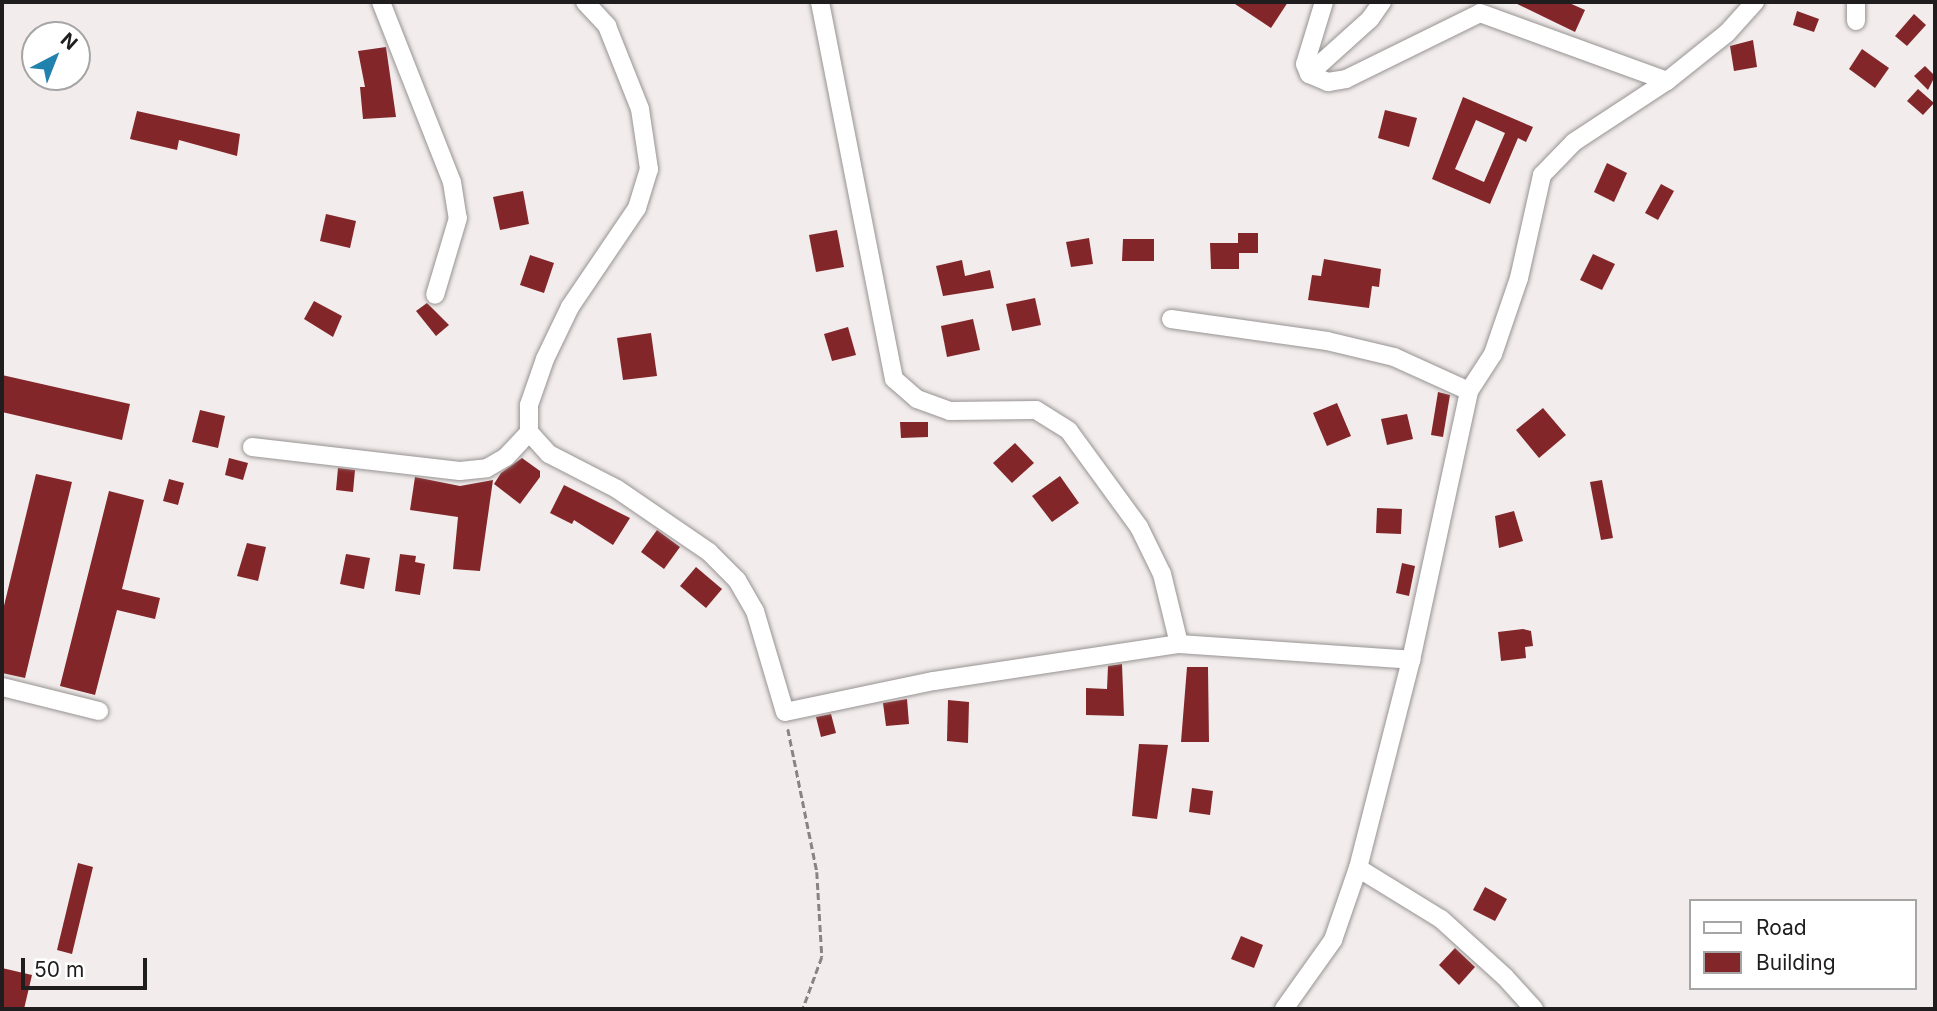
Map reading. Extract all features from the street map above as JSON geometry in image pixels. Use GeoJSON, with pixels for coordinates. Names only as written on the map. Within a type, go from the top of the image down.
{"type":"FeatureCollection","features":[{"type":"Feature","properties":{"kind":"street"},"geometry":{"type":"LineString","coordinates":[[381,2],[452,183],[458,218],[435,296]]}},
{"type":"Feature","properties":{"kind":"street"},"geometry":{"type":"LineString","coordinates":[[585,2],[607,26],[640,109],[649,169],[637,208],[570,307],[545,359],[529,405],[530,432],[549,454],[617,489],[709,552],[737,580],[755,611],[785,712],[934,681],[1179,644],[1411,660]]}},
{"type":"Feature","properties":{"kind":"street"},"geometry":{"type":"LineString","coordinates":[[820,2],[894,379],[917,398],[950,411],[1036,410],[1069,431],[1139,527],[1162,574],[1179,644]]}},
{"type":"Feature","properties":{"kind":"street"},"geometry":{"type":"LineString","coordinates":[[1309,74],[1306,52],[1324,2]]}},
{"type":"Feature","properties":{"kind":"street"},"geometry":{"type":"LineString","coordinates":[[1309,74],[1370,19],[1382,2]]}},
{"type":"Feature","properties":{"kind":"street"},"geometry":{"type":"LineString","coordinates":[[1284,1009],[1333,940],[1358,868],[1411,660],[1469,391],[1493,354],[1519,278],[1542,176],[1574,142],[1667,81],[1727,33],[1755,2]]}},
{"type":"Feature","properties":{"kind":"street"},"geometry":{"type":"LineString","coordinates":[[1856,2],[1856,21]]}},
{"type":"Feature","properties":{"kind":"street"},"geometry":{"type":"LineString","coordinates":[[1309,74],[1328,82],[1346,79],[1483,7],[1667,81]]}},
{"type":"Feature","properties":{"kind":"street"},"geometry":{"type":"LineString","coordinates":[[1171,319],[1327,341],[1394,357],[1469,391]]}},
{"type":"Feature","properties":{"kind":"street"},"geometry":{"type":"LineString","coordinates":[[252,446],[460,471],[486,468],[506,457],[530,432]]}},
{"type":"Feature","properties":{"kind":"street"},"geometry":{"type":"LineString","coordinates":[[2,687],[99,711]]}},
{"type":"Feature","properties":{"kind":"street"},"geometry":{"type":"LineString","coordinates":[[1358,868],[1441,919],[1534,1009]]}},
{"type":"Feature","properties":{"kind":"path"},"geometry":{"type":"LineString","coordinates":[[785,712],[817,872],[822,957],[803,1009]]}},
{"type":"Feature","properties":{"kind":"building"},"geometry":{"type":"Polygon","coordinates":[[[1232,2],[1288,2],[1271,28],[1232,2]]]}},
{"type":"Feature","properties":{"kind":"building"},"geometry":{"type":"Polygon","coordinates":[[[1513,2],[1567,2],[1585,10],[1575,32],[1513,2]]]}},
{"type":"Feature","properties":{"kind":"building"},"geometry":{"type":"Polygon","coordinates":[[[1797,11],[1819,19],[1814,32],[1793,25],[1797,11]]]}},
{"type":"Feature","properties":{"kind":"building"},"geometry":{"type":"Polygon","coordinates":[[[1914,14],[1926,25],[1907,46],[1895,36],[1914,14]]]}},
{"type":"Feature","properties":{"kind":"building"},"geometry":{"type":"Polygon","coordinates":[[[1753,40],[1757,67],[1734,71],[1730,46],[1753,40]]]}},
{"type":"Feature","properties":{"kind":"building"},"geometry":{"type":"Polygon","coordinates":[[[386,47],[396,117],[363,119],[360,87],[365,87],[358,51],[386,47]]]}},
{"type":"Feature","properties":{"kind":"building"},"geometry":{"type":"Polygon","coordinates":[[[1862,49],[1889,68],[1875,88],[1849,69],[1862,49]]]}},
{"type":"Feature","properties":{"kind":"building"},"geometry":{"type":"Polygon","coordinates":[[[1925,66],[1935,76],[1928,90],[1914,76],[1925,66]]]}},
{"type":"Feature","properties":{"kind":"building"},"geometry":{"type":"Polygon","coordinates":[[[1918,89],[1934,103],[1923,115],[1907,101],[1918,89]]]}},
{"type":"Feature","properties":{"kind":"building"},"geometry":{"type":"Polygon","coordinates":[[[1463,97],[1533,127],[1526,142],[1518,138],[1490,204],[1432,179],[1463,97]],[[1476,120],[1455,169],[1484,182],[1505,133],[1476,120]]]}},
{"type":"Feature","properties":{"kind":"building"},"geometry":{"type":"Polygon","coordinates":[[[1385,110],[1417,118],[1409,147],[1378,138],[1385,110]]]}},
{"type":"Feature","properties":{"kind":"building"},"geometry":{"type":"Polygon","coordinates":[[[137,111],[240,134],[237,156],[179,140],[177,150],[130,139],[137,111]]]}},
{"type":"Feature","properties":{"kind":"building"},"geometry":{"type":"Polygon","coordinates":[[[1607,163],[1627,173],[1614,202],[1594,192],[1607,163]]]}},
{"type":"Feature","properties":{"kind":"building"},"geometry":{"type":"Polygon","coordinates":[[[1661,184],[1674,191],[1658,220],[1645,213],[1661,184]]]}},
{"type":"Feature","properties":{"kind":"building"},"geometry":{"type":"Polygon","coordinates":[[[523,191],[529,224],[500,230],[493,197],[523,191]]]}},
{"type":"Feature","properties":{"kind":"building"},"geometry":{"type":"Polygon","coordinates":[[[326,214],[356,221],[350,248],[320,241],[326,214]]]}},
{"type":"Feature","properties":{"kind":"building"},"geometry":{"type":"Polygon","coordinates":[[[837,230],[844,267],[816,272],[809,235],[837,230]]]}},
{"type":"Feature","properties":{"kind":"building"},"geometry":{"type":"Polygon","coordinates":[[[1238,233],[1258,233],[1258,253],[1239,253],[1239,269],[1211,269],[1210,243],[1238,243],[1238,233]]]}},
{"type":"Feature","properties":{"kind":"building"},"geometry":{"type":"Polygon","coordinates":[[[1089,238],[1093,264],[1071,267],[1066,242],[1089,238]]]}},
{"type":"Feature","properties":{"kind":"building"},"geometry":{"type":"Polygon","coordinates":[[[1123,239],[1154,239],[1154,261],[1122,261],[1123,239]]]}},
{"type":"Feature","properties":{"kind":"building"},"geometry":{"type":"Polygon","coordinates":[[[1593,254],[1615,264],[1602,290],[1580,280],[1593,254]]]}},
{"type":"Feature","properties":{"kind":"building"},"geometry":{"type":"Polygon","coordinates":[[[530,255],[554,263],[544,293],[520,285],[530,255]]]}},
{"type":"Feature","properties":{"kind":"building"},"geometry":{"type":"Polygon","coordinates":[[[1324,259],[1381,269],[1379,287],[1372,286],[1369,308],[1308,300],[1312,275],[1321,276],[1324,259]]]}},
{"type":"Feature","properties":{"kind":"building"},"geometry":{"type":"Polygon","coordinates":[[[962,260],[965,276],[990,270],[994,288],[943,296],[936,266],[962,260]]]}},
{"type":"Feature","properties":{"kind":"building"},"geometry":{"type":"Polygon","coordinates":[[[1035,298],[1041,325],[1012,331],[1006,304],[1035,298]]]}},
{"type":"Feature","properties":{"kind":"building"},"geometry":{"type":"Polygon","coordinates":[[[314,301],[342,316],[333,337],[304,319],[314,301]]]}},
{"type":"Feature","properties":{"kind":"building"},"geometry":{"type":"Polygon","coordinates":[[[427,303],[449,325],[436,336],[416,311],[427,303]]]}},
{"type":"Feature","properties":{"kind":"building"},"geometry":{"type":"Polygon","coordinates":[[[973,319],[980,350],[947,357],[941,326],[973,319]]]}},
{"type":"Feature","properties":{"kind":"building"},"geometry":{"type":"Polygon","coordinates":[[[848,327],[856,355],[832,361],[824,334],[848,327]]]}},
{"type":"Feature","properties":{"kind":"building"},"geometry":{"type":"Polygon","coordinates":[[[651,333],[657,376],[623,380],[617,338],[651,333]]]}},
{"type":"Feature","properties":{"kind":"building"},"geometry":{"type":"Polygon","coordinates":[[[2,375],[130,404],[122,440],[2,412],[2,375]]]}},
{"type":"Feature","properties":{"kind":"building"},"geometry":{"type":"Polygon","coordinates":[[[1438,392],[1450,395],[1443,437],[1431,435],[1438,392]]]}},
{"type":"Feature","properties":{"kind":"building"},"geometry":{"type":"Polygon","coordinates":[[[1337,403],[1351,436],[1327,446],[1313,413],[1337,403]]]}},
{"type":"Feature","properties":{"kind":"building"},"geometry":{"type":"Polygon","coordinates":[[[1543,408],[1566,435],[1539,458],[1516,430],[1543,408]]]}},
{"type":"Feature","properties":{"kind":"building"},"geometry":{"type":"Polygon","coordinates":[[[200,410],[225,416],[218,448],[192,442],[200,410]]]}},
{"type":"Feature","properties":{"kind":"building"},"geometry":{"type":"Polygon","coordinates":[[[1407,414],[1413,439],[1387,445],[1381,419],[1407,414]]]}},
{"type":"Feature","properties":{"kind":"building"},"geometry":{"type":"Polygon","coordinates":[[[900,422],[928,422],[928,437],[901,438],[900,422]]]}},
{"type":"Feature","properties":{"kind":"building"},"geometry":{"type":"Polygon","coordinates":[[[1015,443],[1034,463],[1012,483],[993,463],[1015,443]]]}},
{"type":"Feature","properties":{"kind":"building"},"geometry":{"type":"Polygon","coordinates":[[[229,458],[248,463],[243,480],[225,475],[229,458]]]}},
{"type":"Feature","properties":{"kind":"building"},"geometry":{"type":"Polygon","coordinates":[[[522,458],[540,471],[540,477],[520,504],[494,484],[501,473],[522,458]]]}},
{"type":"Feature","properties":{"kind":"building"},"geometry":{"type":"Polygon","coordinates":[[[338,468],[355,470],[353,492],[336,490],[338,468]]]}},
{"type":"Feature","properties":{"kind":"building"},"geometry":{"type":"Polygon","coordinates":[[[36,474],[72,482],[25,678],[2,673],[2,614],[36,474]]]}},
{"type":"Feature","properties":{"kind":"building"},"geometry":{"type":"Polygon","coordinates":[[[1060,476],[1079,503],[1052,522],[1032,496],[1060,476]]]}},
{"type":"Feature","properties":{"kind":"building"},"geometry":{"type":"Polygon","coordinates":[[[415,477],[460,486],[493,480],[480,571],[453,569],[458,517],[410,510],[415,477]]]}},
{"type":"Feature","properties":{"kind":"building"},"geometry":{"type":"Polygon","coordinates":[[[169,479],[184,483],[178,505],[163,501],[169,479]]]}},
{"type":"Feature","properties":{"kind":"building"},"geometry":{"type":"Polygon","coordinates":[[[1602,480],[1613,538],[1601,540],[1590,482],[1602,480]]]}},
{"type":"Feature","properties":{"kind":"building"},"geometry":{"type":"Polygon","coordinates":[[[564,485],[630,518],[613,545],[574,520],[572,524],[550,513],[564,485]]]}},
{"type":"Feature","properties":{"kind":"building"},"geometry":{"type":"Polygon","coordinates":[[[109,491],[144,500],[122,589],[160,598],[155,619],[117,610],[95,695],[60,686],[109,491]]]}},
{"type":"Feature","properties":{"kind":"building"},"geometry":{"type":"Polygon","coordinates":[[[1377,508],[1402,509],[1401,534],[1376,533],[1377,508]]]}},
{"type":"Feature","properties":{"kind":"building"},"geometry":{"type":"Polygon","coordinates":[[[1514,511],[1523,541],[1499,548],[1495,516],[1514,511]]]}},
{"type":"Feature","properties":{"kind":"building"},"geometry":{"type":"Polygon","coordinates":[[[657,530],[680,547],[664,569],[641,552],[657,530]]]}},
{"type":"Feature","properties":{"kind":"building"},"geometry":{"type":"Polygon","coordinates":[[[247,543],[266,547],[258,581],[237,576],[247,543]]]}},
{"type":"Feature","properties":{"kind":"building"},"geometry":{"type":"Polygon","coordinates":[[[346,554],[370,558],[364,589],[340,584],[346,554]]]}},
{"type":"Feature","properties":{"kind":"building"},"geometry":{"type":"Polygon","coordinates":[[[400,554],[416,556],[415,562],[425,564],[420,595],[395,591],[400,554]]]}},
{"type":"Feature","properties":{"kind":"building"},"geometry":{"type":"Polygon","coordinates":[[[1402,563],[1415,566],[1409,596],[1396,593],[1402,563]]]}},
{"type":"Feature","properties":{"kind":"building"},"geometry":{"type":"Polygon","coordinates":[[[696,567],[722,589],[706,608],[680,586],[696,567]]]}},
{"type":"Feature","properties":{"kind":"building"},"geometry":{"type":"Polygon","coordinates":[[[1523,629],[1531,631],[1533,646],[1525,647],[1526,658],[1501,661],[1498,632],[1523,629]]]}},
{"type":"Feature","properties":{"kind":"building"},"geometry":{"type":"Polygon","coordinates":[[[1122,664],[1124,716],[1086,715],[1086,688],[1107,689],[1108,666],[1122,664]]]}},
{"type":"Feature","properties":{"kind":"building"},"geometry":{"type":"Polygon","coordinates":[[[1187,667],[1208,667],[1209,742],[1181,742],[1187,667]]]}},
{"type":"Feature","properties":{"kind":"building"},"geometry":{"type":"Polygon","coordinates":[[[907,699],[909,724],[886,726],[883,703],[907,699]]]}},
{"type":"Feature","properties":{"kind":"building"},"geometry":{"type":"Polygon","coordinates":[[[948,700],[969,702],[968,743],[947,741],[948,700]]]}},
{"type":"Feature","properties":{"kind":"building"},"geometry":{"type":"Polygon","coordinates":[[[831,714],[836,733],[821,737],[816,717],[831,714]]]}},
{"type":"Feature","properties":{"kind":"building"},"geometry":{"type":"Polygon","coordinates":[[[1139,744],[1168,745],[1157,819],[1132,816],[1139,744]]]}},
{"type":"Feature","properties":{"kind":"building"},"geometry":{"type":"Polygon","coordinates":[[[1192,788],[1213,791],[1210,815],[1189,812],[1192,788]]]}},
{"type":"Feature","properties":{"kind":"building"},"geometry":{"type":"Polygon","coordinates":[[[78,863],[93,867],[72,954],[57,950],[78,863]]]}},
{"type":"Feature","properties":{"kind":"building"},"geometry":{"type":"Polygon","coordinates":[[[1485,887],[1507,899],[1495,921],[1473,910],[1485,887]]]}},
{"type":"Feature","properties":{"kind":"building"},"geometry":{"type":"Polygon","coordinates":[[[1241,936],[1263,945],[1254,968],[1231,959],[1241,936]]]}},
{"type":"Feature","properties":{"kind":"building"},"geometry":{"type":"Polygon","coordinates":[[[1455,948],[1475,967],[1459,985],[1439,965],[1455,948]]]}},
{"type":"Feature","properties":{"kind":"building"},"geometry":{"type":"Polygon","coordinates":[[[2,968],[32,975],[24,1009],[2,1009],[2,968]]]}}]}
